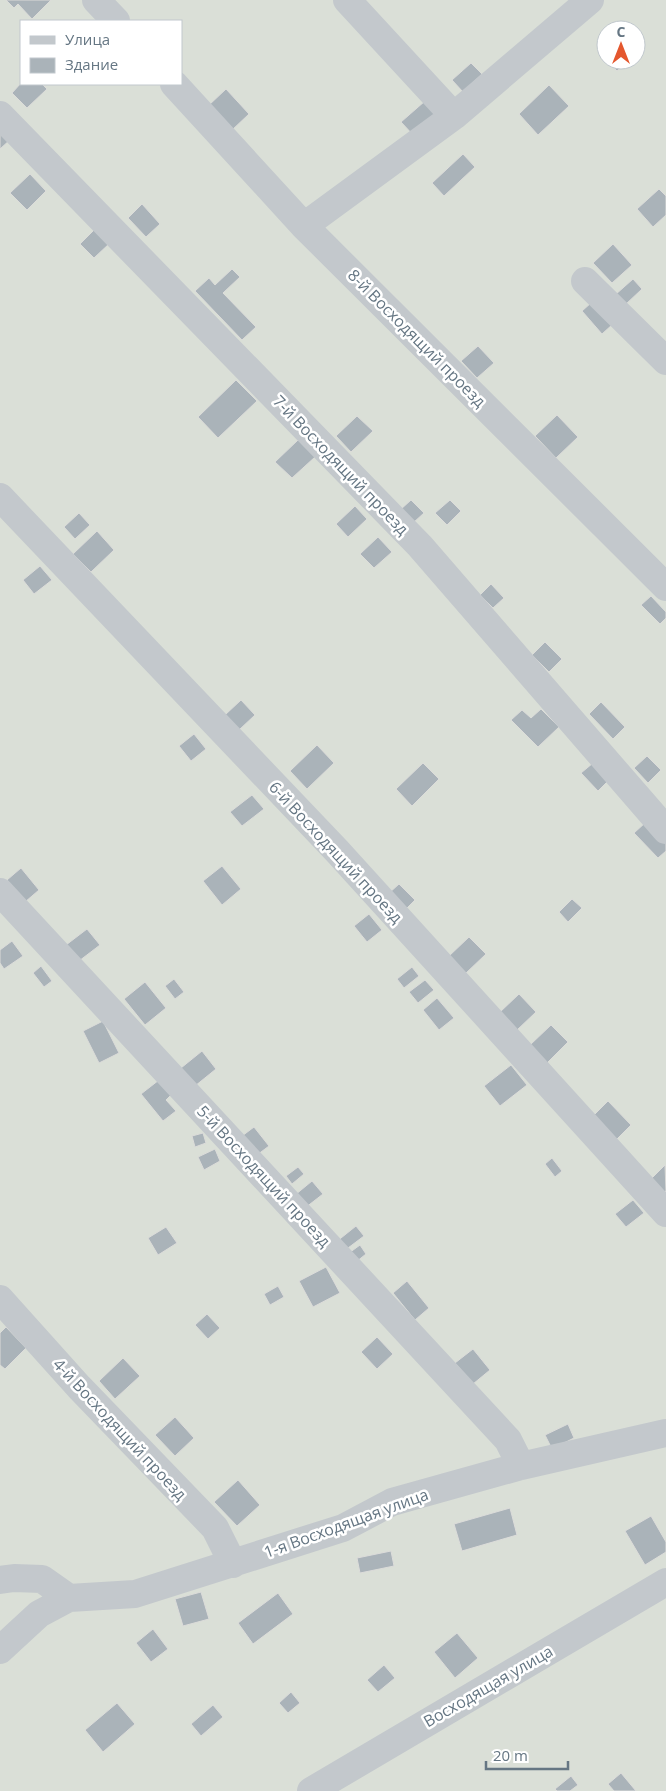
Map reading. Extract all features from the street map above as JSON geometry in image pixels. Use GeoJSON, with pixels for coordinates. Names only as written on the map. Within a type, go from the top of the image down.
{"type":"FeatureCollection","features":[{"type":"Feature","properties":{"kind":"street"},"geometry":{"type":"LineString","coordinates":[[96,0],[115,20]]}},
{"type":"Feature","properties":{"kind":"street"},"geometry":{"type":"LineString","coordinates":[[347,0],[454,116]]}},
{"type":"Feature","properties":{"kind":"street"},"geometry":{"type":"LineString","coordinates":[[304,226],[454,116],[590,0]]}},
{"type":"Feature","properties":{"kind":"street","name":"8-й Восходящий проезд"},"geometry":{"type":"LineString","coordinates":[[175,85],[304,226],[665,586]]}},
{"type":"Feature","properties":{"kind":"street","name":"7-й Восходящий проезд"},"geometry":{"type":"LineString","coordinates":[[0,115],[420,546],[666,830]]}},
{"type":"Feature","properties":{"kind":"street"},"geometry":{"type":"LineString","coordinates":[[585,281],[666,361]]}},
{"type":"Feature","properties":{"kind":"street","name":"6-й Восходящий проезд"},"geometry":{"type":"LineString","coordinates":[[0,497],[337,851],[666,1213]]}},
{"type":"Feature","properties":{"kind":"street","name":"5-й Восходящий проезд"},"geometry":{"type":"LineString","coordinates":[[0,892],[508,1440],[521,1466]]}},
{"type":"Feature","properties":{"kind":"street","name":"4-й Восходящий проезд"},"geometry":{"type":"LineString","coordinates":[[0,1299],[80,1388],[215,1528],[232,1564]]}},
{"type":"Feature","properties":{"kind":"street","name":"1-я Восходящая улица"},"geometry":{"type":"LineString","coordinates":[[69,1598],[136,1594],[343,1528],[392,1502],[521,1466],[666,1433]]}},
{"type":"Feature","properties":{"kind":"street"},"geometry":{"type":"LineString","coordinates":[[0,1580],[14,1578],[42,1579],[69,1598],[39,1614],[0,1650]]}},
{"type":"Feature","properties":{"kind":"street","name":"Восходящая улица"},"geometry":{"type":"LineString","coordinates":[[310,1791],[666,1582]]}},
{"type":"Feature","properties":{"kind":"shaded area"},"geometry":{"type":"Polygon","coordinates":[[[0,0],[666,0],[666,1791],[0,1791],[0,0]]]}},
{"type":"Feature","properties":{"kind":"building"},"geometry":{"type":"Polygon","coordinates":[[[6,0],[51,0],[32,19],[18,4],[14,8],[6,0]]]}},
{"type":"Feature","properties":{"kind":"building"},"geometry":{"type":"Polygon","coordinates":[[[471,63],[482,74],[463,92],[452,80],[471,63]]]}},
{"type":"Feature","properties":{"kind":"building"},"geometry":{"type":"Polygon","coordinates":[[[20,84],[43,85],[47,89],[27,108],[12,93],[20,84]]]}},
{"type":"Feature","properties":{"kind":"building"},"geometry":{"type":"Polygon","coordinates":[[[549,85],[569,106],[538,135],[519,114],[549,85]]]}},
{"type":"Feature","properties":{"kind":"building"},"geometry":{"type":"Polygon","coordinates":[[[226,89],[249,114],[231,131],[208,106],[226,89]]]}},
{"type":"Feature","properties":{"kind":"building"},"geometry":{"type":"Polygon","coordinates":[[[425,101],[438,114],[414,136],[401,122],[425,101]]]}},
{"type":"Feature","properties":{"kind":"building"},"geometry":{"type":"Polygon","coordinates":[[[0,130],[11,139],[0,149],[0,130]]]}},
{"type":"Feature","properties":{"kind":"building"},"geometry":{"type":"Polygon","coordinates":[[[463,154],[475,167],[444,196],[432,183],[463,154]]]}},
{"type":"Feature","properties":{"kind":"building"},"geometry":{"type":"Polygon","coordinates":[[[30,174],[46,191],[27,210],[10,193],[30,174]]]}},
{"type":"Feature","properties":{"kind":"building"},"geometry":{"type":"Polygon","coordinates":[[[659,189],[666,196],[666,215],[653,227],[637,209],[659,189]]]}},
{"type":"Feature","properties":{"kind":"building"},"geometry":{"type":"Polygon","coordinates":[[[142,204],[160,224],[146,237],[128,218],[142,204]]]}},
{"type":"Feature","properties":{"kind":"building"},"geometry":{"type":"Polygon","coordinates":[[[96,228],[110,243],[94,258],[80,244],[96,228]]]}},
{"type":"Feature","properties":{"kind":"building"},"geometry":{"type":"Polygon","coordinates":[[[613,244],[632,265],[612,283],[593,263],[613,244]]]}},
{"type":"Feature","properties":{"kind":"building"},"geometry":{"type":"Polygon","coordinates":[[[232,269],[240,277],[223,293],[256,327],[242,340],[195,291],[209,278],[215,285],[232,269]]]}},
{"type":"Feature","properties":{"kind":"building"},"geometry":{"type":"Polygon","coordinates":[[[633,279],[642,289],[625,305],[615,295],[633,279]]]}},
{"type":"Feature","properties":{"kind":"building"},"geometry":{"type":"Polygon","coordinates":[[[592,302],[613,324],[602,334],[582,311],[592,302]]]}},
{"type":"Feature","properties":{"kind":"building"},"geometry":{"type":"Polygon","coordinates":[[[478,346],[494,363],[477,378],[461,361],[478,346]]]}},
{"type":"Feature","properties":{"kind":"building"},"geometry":{"type":"Polygon","coordinates":[[[236,380],[257,401],[218,438],[198,417],[236,380]]]}},
{"type":"Feature","properties":{"kind":"building"},"geometry":{"type":"Polygon","coordinates":[[[557,415],[578,437],[556,458],[535,436],[557,415]]]}},
{"type":"Feature","properties":{"kind":"building"},"geometry":{"type":"Polygon","coordinates":[[[357,416],[373,431],[351,452],[336,436],[357,416]]]}},
{"type":"Feature","properties":{"kind":"building"},"geometry":{"type":"Polygon","coordinates":[[[298,440],[315,457],[292,478],[275,462],[298,440]]]}},
{"type":"Feature","properties":{"kind":"building"},"geometry":{"type":"Polygon","coordinates":[[[411,500],[424,513],[413,523],[400,510],[411,500]]]}},
{"type":"Feature","properties":{"kind":"building"},"geometry":{"type":"Polygon","coordinates":[[[450,500],[461,511],[447,525],[435,513],[450,500]]]}},
{"type":"Feature","properties":{"kind":"building"},"geometry":{"type":"Polygon","coordinates":[[[355,506],[367,519],[348,537],[336,524],[355,506]]]}},
{"type":"Feature","properties":{"kind":"building"},"geometry":{"type":"Polygon","coordinates":[[[79,513],[90,525],[75,539],[64,527],[79,513]]]}},
{"type":"Feature","properties":{"kind":"building"},"geometry":{"type":"Polygon","coordinates":[[[97,531],[114,550],[91,572],[73,554],[97,531]]]}},
{"type":"Feature","properties":{"kind":"building"},"geometry":{"type":"Polygon","coordinates":[[[378,537],[392,552],[374,568],[360,554],[378,537]]]}},
{"type":"Feature","properties":{"kind":"building"},"geometry":{"type":"Polygon","coordinates":[[[40,566],[52,580],[34,594],[23,580],[40,566]]]}},
{"type":"Feature","properties":{"kind":"building"},"geometry":{"type":"Polygon","coordinates":[[[491,584],[504,598],[493,608],[480,595],[491,584]]]}},
{"type":"Feature","properties":{"kind":"building"},"geometry":{"type":"Polygon","coordinates":[[[651,596],[666,612],[666,618],[660,624],[641,605],[651,596]]]}},
{"type":"Feature","properties":{"kind":"building"},"geometry":{"type":"Polygon","coordinates":[[[545,642],[562,659],[549,672],[532,655],[545,642]]]}},
{"type":"Feature","properties":{"kind":"building"},"geometry":{"type":"Polygon","coordinates":[[[241,700],[255,715],[239,730],[225,715],[241,700]]]}},
{"type":"Feature","properties":{"kind":"building"},"geometry":{"type":"Polygon","coordinates":[[[601,702],[625,727],[613,739],[589,714],[601,702]]]}},
{"type":"Feature","properties":{"kind":"building"},"geometry":{"type":"Polygon","coordinates":[[[541,709],[559,727],[538,747],[511,720],[522,710],[531,718],[541,709]]]}},
{"type":"Feature","properties":{"kind":"building"},"geometry":{"type":"Polygon","coordinates":[[[194,734],[206,749],[191,761],[179,746],[194,734]]]}},
{"type":"Feature","properties":{"kind":"building"},"geometry":{"type":"Polygon","coordinates":[[[317,745],[334,763],[307,789],[290,771],[317,745]]]}},
{"type":"Feature","properties":{"kind":"building"},"geometry":{"type":"Polygon","coordinates":[[[647,756],[661,770],[648,783],[634,768],[647,756]]]}},
{"type":"Feature","properties":{"kind":"building"},"geometry":{"type":"Polygon","coordinates":[[[423,763],[439,779],[412,806],[396,789],[423,763]]]}},
{"type":"Feature","properties":{"kind":"building"},"geometry":{"type":"Polygon","coordinates":[[[593,763],[609,780],[598,791],[581,773],[593,763]]]}},
{"type":"Feature","properties":{"kind":"building"},"geometry":{"type":"Polygon","coordinates":[[[252,795],[264,809],[242,826],[230,812],[252,795]]]}},
{"type":"Feature","properties":{"kind":"building"},"geometry":{"type":"Polygon","coordinates":[[[646,822],[666,843],[666,851],[658,858],[634,833],[646,822]]]}},
{"type":"Feature","properties":{"kind":"building"},"geometry":{"type":"Polygon","coordinates":[[[222,866],[241,889],[222,905],[203,881],[222,866]]]}},
{"type":"Feature","properties":{"kind":"building"},"geometry":{"type":"Polygon","coordinates":[[[21,868],[39,890],[25,902],[7,880],[21,868]]]}},
{"type":"Feature","properties":{"kind":"building"},"geometry":{"type":"Polygon","coordinates":[[[399,884],[415,900],[404,911],[388,894],[399,884]]]}},
{"type":"Feature","properties":{"kind":"building"},"geometry":{"type":"Polygon","coordinates":[[[572,899],[582,908],[568,922],[559,912],[572,899]]]}},
{"type":"Feature","properties":{"kind":"building"},"geometry":{"type":"Polygon","coordinates":[[[369,914],[382,930],[367,942],[354,926],[369,914]]]}},
{"type":"Feature","properties":{"kind":"building"},"geometry":{"type":"Polygon","coordinates":[[[87,929],[100,945],[79,961],[66,945],[87,929]]]}},
{"type":"Feature","properties":{"kind":"building"},"geometry":{"type":"Polygon","coordinates":[[[469,937],[486,954],[465,974],[448,957],[469,937]]]}},
{"type":"Feature","properties":{"kind":"building"},"geometry":{"type":"Polygon","coordinates":[[[12,941],[23,956],[4,969],[0,963],[0,950],[12,941]]]}},
{"type":"Feature","properties":{"kind":"building"},"geometry":{"type":"Polygon","coordinates":[[[41,966],[52,981],[44,987],[33,973],[41,966]]]}},
{"type":"Feature","properties":{"kind":"building"},"geometry":{"type":"Polygon","coordinates":[[[412,967],[419,976],[404,988],[397,979],[412,967]]]}},
{"type":"Feature","properties":{"kind":"building"},"geometry":{"type":"Polygon","coordinates":[[[174,979],[184,992],[175,999],[165,986],[174,979]]]}},
{"type":"Feature","properties":{"kind":"building"},"geometry":{"type":"Polygon","coordinates":[[[425,980],[434,990],[418,1003],[409,992],[425,980]]]}},
{"type":"Feature","properties":{"kind":"building"},"geometry":{"type":"Polygon","coordinates":[[[145,982],[166,1008],[145,1025],[124,999],[145,982]]]}},
{"type":"Feature","properties":{"kind":"building"},"geometry":{"type":"Polygon","coordinates":[[[519,994],[536,1012],[516,1031],[499,1013],[519,994]]]}},
{"type":"Feature","properties":{"kind":"building"},"geometry":{"type":"Polygon","coordinates":[[[437,998],[454,1018],[439,1030],[423,1010],[437,998]]]}},
{"type":"Feature","properties":{"kind":"building"},"geometry":{"type":"Polygon","coordinates":[[[103,1021],[119,1053],[99,1063],[83,1031],[103,1021]]]}},
{"type":"Feature","properties":{"kind":"building"},"geometry":{"type":"Polygon","coordinates":[[[551,1025],[568,1042],[547,1063],[530,1045],[551,1025]]]}},
{"type":"Feature","properties":{"kind":"building"},"geometry":{"type":"Polygon","coordinates":[[[202,1051],[216,1069],[195,1086],[181,1068],[202,1051]]]}},
{"type":"Feature","properties":{"kind":"building"},"geometry":{"type":"Polygon","coordinates":[[[511,1065],[527,1085],[500,1106],[484,1086],[511,1065]]]}},
{"type":"Feature","properties":{"kind":"building"},"geometry":{"type":"Polygon","coordinates":[[[159,1080],[171,1095],[166,1100],[176,1111],[163,1121],[141,1094],[159,1080]]]}},
{"type":"Feature","properties":{"kind":"building"},"geometry":{"type":"Polygon","coordinates":[[[608,1101],[631,1125],[614,1142],[591,1118],[608,1101]]]}},
{"type":"Feature","properties":{"kind":"building"},"geometry":{"type":"Polygon","coordinates":[[[254,1127],[269,1146],[257,1155],[242,1136],[254,1127]]]}},
{"type":"Feature","properties":{"kind":"building"},"geometry":{"type":"Polygon","coordinates":[[[203,1133],[206,1143],[195,1147],[192,1136],[203,1133]]]}},
{"type":"Feature","properties":{"kind":"building"},"geometry":{"type":"Polygon","coordinates":[[[215,1149],[220,1161],[204,1170],[198,1157],[215,1149]]]}},
{"type":"Feature","properties":{"kind":"building"},"geometry":{"type":"Polygon","coordinates":[[[552,1158],[562,1171],[555,1177],[545,1164],[552,1158]]]}},
{"type":"Feature","properties":{"kind":"building"},"geometry":{"type":"Polygon","coordinates":[[[665,1165],[666,1191],[662,1194],[649,1181],[665,1165]]]}},
{"type":"Feature","properties":{"kind":"building"},"geometry":{"type":"Polygon","coordinates":[[[298,1167],[304,1174],[292,1184],[286,1176],[298,1167]]]}},
{"type":"Feature","properties":{"kind":"building"},"geometry":{"type":"Polygon","coordinates":[[[312,1181],[323,1194],[305,1208],[295,1195],[312,1181]]]}},
{"type":"Feature","properties":{"kind":"building"},"geometry":{"type":"Polygon","coordinates":[[[633,1200],[644,1213],[626,1227],[615,1214],[633,1200]]]}},
{"type":"Feature","properties":{"kind":"building"},"geometry":{"type":"Polygon","coordinates":[[[356,1226],[364,1236],[344,1251],[336,1242],[356,1226]]]}},
{"type":"Feature","properties":{"kind":"building"},"geometry":{"type":"Polygon","coordinates":[[[166,1227],[177,1243],[158,1255],[148,1238],[166,1227]]]}},
{"type":"Feature","properties":{"kind":"building"},"geometry":{"type":"Polygon","coordinates":[[[360,1245],[366,1254],[356,1262],[349,1253],[360,1245]]]}},
{"type":"Feature","properties":{"kind":"building"},"geometry":{"type":"Polygon","coordinates":[[[326,1267],[340,1293],[313,1307],[299,1281],[326,1267]]]}},
{"type":"Feature","properties":{"kind":"building"},"geometry":{"type":"Polygon","coordinates":[[[407,1281],[429,1308],[415,1320],[393,1293],[407,1281]]]}},
{"type":"Feature","properties":{"kind":"building"},"geometry":{"type":"Polygon","coordinates":[[[278,1286],[284,1297],[270,1305],[264,1294],[278,1286]]]}},
{"type":"Feature","properties":{"kind":"building"},"geometry":{"type":"Polygon","coordinates":[[[207,1314],[220,1328],[208,1339],[195,1325],[207,1314]]]}},
{"type":"Feature","properties":{"kind":"building"},"geometry":{"type":"Polygon","coordinates":[[[6,1327],[26,1348],[5,1369],[0,1365],[0,1333],[6,1327]]]}},
{"type":"Feature","properties":{"kind":"building"},"geometry":{"type":"Polygon","coordinates":[[[377,1337],[393,1354],[377,1369],[361,1352],[377,1337]]]}},
{"type":"Feature","properties":{"kind":"building"},"geometry":{"type":"Polygon","coordinates":[[[473,1349],[490,1370],[473,1384],[455,1363],[473,1349]]]}},
{"type":"Feature","properties":{"kind":"building"},"geometry":{"type":"Polygon","coordinates":[[[123,1358],[140,1376],[115,1399],[99,1381],[123,1358]]]}},
{"type":"Feature","properties":{"kind":"building"},"geometry":{"type":"Polygon","coordinates":[[[175,1417],[194,1438],[175,1456],[155,1435],[175,1417]]]}},
{"type":"Feature","properties":{"kind":"building"},"geometry":{"type":"Polygon","coordinates":[[[568,1424],[574,1438],[552,1449],[545,1435],[568,1424]]]}},
{"type":"Feature","properties":{"kind":"building"},"geometry":{"type":"Polygon","coordinates":[[[238,1480],[260,1505],[237,1526],[214,1502],[238,1480]]]}},
{"type":"Feature","properties":{"kind":"building"},"geometry":{"type":"Polygon","coordinates":[[[510,1508],[517,1535],[462,1551],[454,1524],[510,1508]]]}},
{"type":"Feature","properties":{"kind":"building"},"geometry":{"type":"Polygon","coordinates":[[[651,1516],[666,1542],[666,1552],[645,1565],[625,1531],[651,1516]]]}},
{"type":"Feature","properties":{"kind":"building"},"geometry":{"type":"Polygon","coordinates":[[[391,1551],[394,1566],[360,1573],[357,1558],[391,1551]]]}},
{"type":"Feature","properties":{"kind":"building"},"geometry":{"type":"Polygon","coordinates":[[[201,1592],[209,1619],[183,1626],[175,1599],[201,1592]]]}},
{"type":"Feature","properties":{"kind":"building"},"geometry":{"type":"Polygon","coordinates":[[[278,1593],[293,1614],[253,1644],[238,1623],[278,1593]]]}},
{"type":"Feature","properties":{"kind":"building"},"geometry":{"type":"Polygon","coordinates":[[[153,1629],[168,1649],[151,1662],[136,1643],[153,1629]]]}},
{"type":"Feature","properties":{"kind":"building"},"geometry":{"type":"Polygon","coordinates":[[[457,1633],[478,1658],[455,1678],[434,1652],[457,1633]]]}},
{"type":"Feature","properties":{"kind":"building"},"geometry":{"type":"Polygon","coordinates":[[[384,1665],[395,1678],[378,1692],[367,1680],[384,1665]]]}},
{"type":"Feature","properties":{"kind":"building"},"geometry":{"type":"Polygon","coordinates":[[[291,1692],[300,1703],[288,1713],[279,1703],[291,1692]]]}},
{"type":"Feature","properties":{"kind":"building"},"geometry":{"type":"Polygon","coordinates":[[[117,1703],[135,1724],[103,1752],[85,1730],[117,1703]]]}},
{"type":"Feature","properties":{"kind":"building"},"geometry":{"type":"Polygon","coordinates":[[[213,1705],[223,1717],[201,1736],[191,1724],[213,1705]]]}},
{"type":"Feature","properties":{"kind":"building"},"geometry":{"type":"Polygon","coordinates":[[[621,1773],[636,1791],[614,1791],[608,1784],[621,1773]]]}},
{"type":"Feature","properties":{"kind":"building"},"geometry":{"type":"Polygon","coordinates":[[[571,1776],[578,1785],[570,1791],[557,1791],[555,1789],[571,1776]]]}}]}
